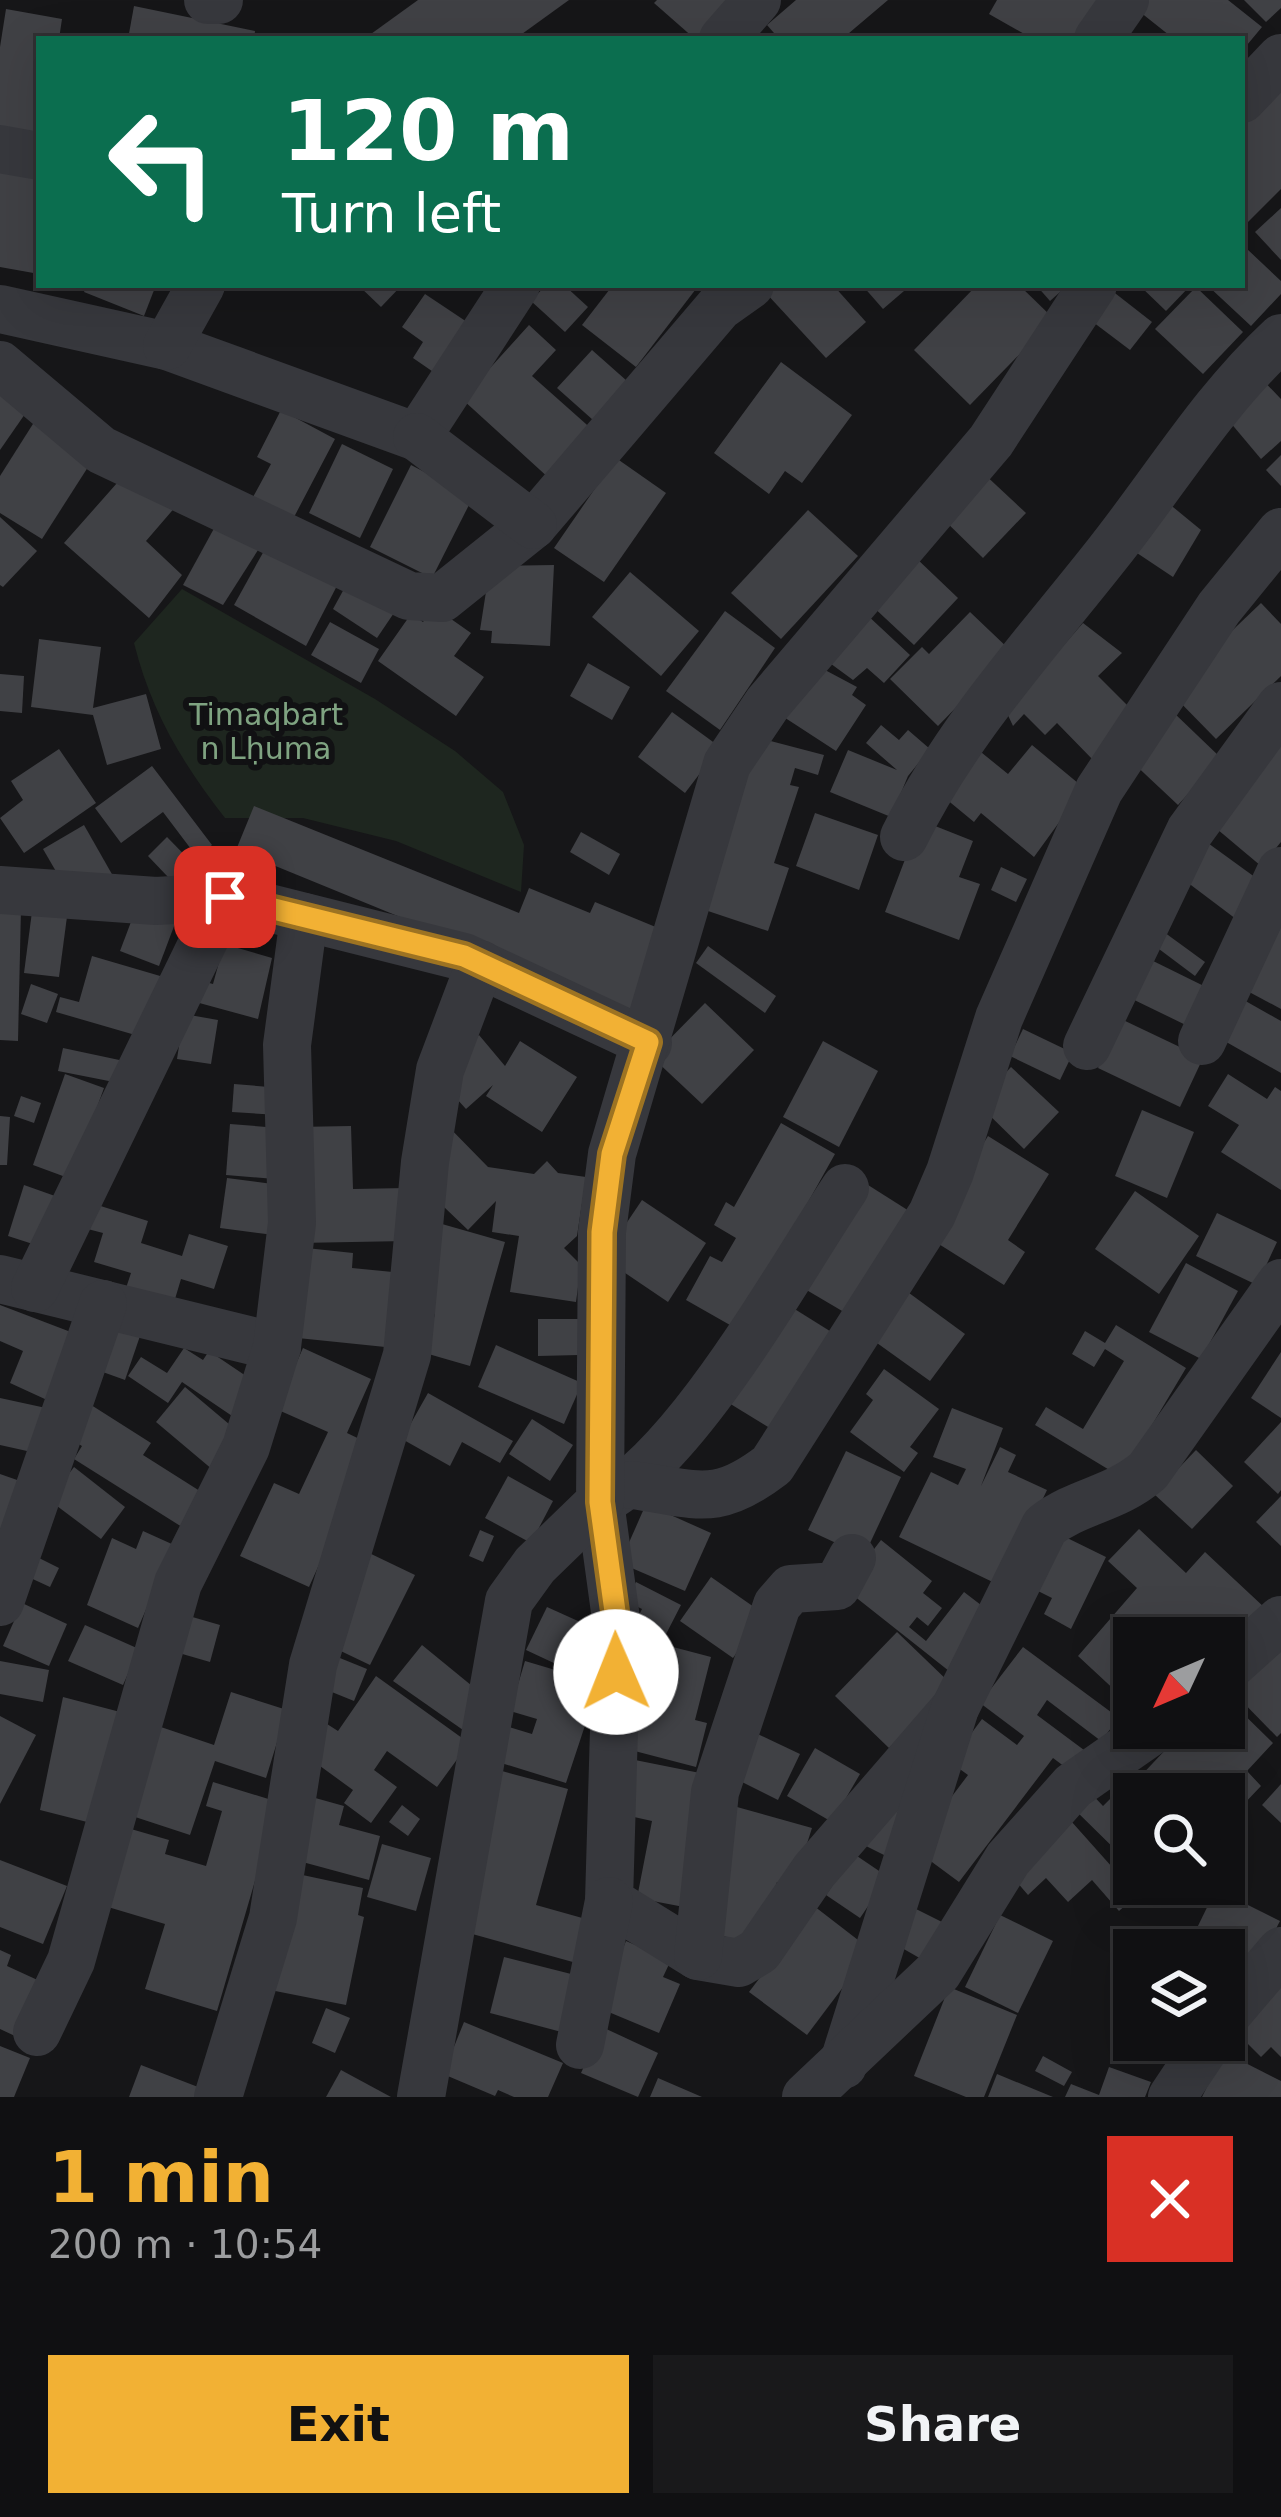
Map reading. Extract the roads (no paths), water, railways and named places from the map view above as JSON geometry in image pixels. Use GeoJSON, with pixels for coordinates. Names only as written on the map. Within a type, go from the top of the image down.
{"type":"FeatureCollection","features":[{"type":"Feature","properties":{"kind":"street"},"geometry":{"type":"LineString","coordinates":[[208,0],[219,0]]}},
{"type":"Feature","properties":{"kind":"street"},"geometry":{"type":"LineString","coordinates":[[726,36],[757,0]]}},
{"type":"Feature","properties":{"kind":"street"},"geometry":{"type":"LineString","coordinates":[[1100,36],[1125,0]]}},
{"type":"Feature","properties":{"kind":"street"},"geometry":{"type":"LineString","coordinates":[[1245,96],[1281,58]]}},
{"type":"Feature","properties":{"kind":"street"},"geometry":{"type":"LineString","coordinates":[[0,148],[36,155]]}},
{"type":"Feature","properties":{"kind":"street"},"geometry":{"type":"LineString","coordinates":[[167,346],[198,288]]}},
{"type":"Feature","properties":{"kind":"street"},"geometry":{"type":"LineString","coordinates":[[417,437],[514,288]]}},
{"type":"Feature","properties":{"kind":"street"},"geometry":{"type":"LineString","coordinates":[[0,364],[101,450],[409,596],[442,598],[533,525],[719,307],[746,288]]}},
{"type":"Feature","properties":{"kind":"street"},"geometry":{"type":"LineString","coordinates":[[580,2044],[609,1900],[616,1493],[602,1232],[612,1154],[727,764],[767,703],[991,441],[1091,288]]}},
{"type":"Feature","properties":{"kind":"street"},"geometry":{"type":"LineString","coordinates":[[0,309],[167,346],[417,437],[533,525]]}},
{"type":"Feature","properties":{"kind":"street"},"geometry":{"type":"LineString","coordinates":[[904,837],[974,716],[1110,551],[1231,384],[1281,338]]}},
{"type":"Feature","properties":{"kind":"street"},"geometry":{"type":"LineString","coordinates":[[616,1493],[736,1493],[772,1466],[932,1214],[999,1018],[1099,790],[1219,608],[1281,532]]}},
{"type":"Feature","properties":{"kind":"street"},"geometry":{"type":"LineString","coordinates":[[1087,1046],[1190,831],[1281,706]]}},
{"type":"Feature","properties":{"kind":"street"},"geometry":{"type":"LineString","coordinates":[[1202,1041],[1281,872]]}},
{"type":"Feature","properties":{"kind":"street"},"geometry":{"type":"LineString","coordinates":[[0,890],[156,901],[225,897],[480,964],[648,1042]]}},
{"type":"Feature","properties":{"kind":"street"},"geometry":{"type":"LineString","coordinates":[[225,897],[18,1284],[277,1347]]}},
{"type":"Feature","properties":{"kind":"street"},"geometry":{"type":"LineString","coordinates":[[37,2032],[71,1961],[178,1583],[246,1447],[277,1347],[292,1222],[287,1045],[304,916]]}},
{"type":"Feature","properties":{"kind":"street"},"geometry":{"type":"LineString","coordinates":[[218,2097],[273,1918],[314,1665],[407,1355],[425,1162],[440,1070],[480,964]]}},
{"type":"Feature","properties":{"kind":"street"},"geometry":{"type":"LineString","coordinates":[[422,2097],[508,1600],[535,1565],[692,1418],[845,1188]]}},
{"type":"Feature","properties":{"kind":"street"},"geometry":{"type":"LineString","coordinates":[[843,2066],[955,1708],[1045,1526],[1067,1509],[1120,1494],[1148,1471],[1281,1283]]}},
{"type":"Feature","properties":{"kind":"street"},"geometry":{"type":"LineString","coordinates":[[0,1602],[103,1304]]}},
{"type":"Feature","properties":{"kind":"street"},"geometry":{"type":"LineString","coordinates":[[698,1956],[715,1792],[777,1605],[791,1589],[843,1582],[852,1558]]}},
{"type":"Feature","properties":{"kind":"street"},"geometry":{"type":"LineString","coordinates":[[1245,1652],[1281,1620]]}},
{"type":"Feature","properties":{"kind":"street"},"geometry":{"type":"LineString","coordinates":[[609,1900],[698,1956],[740,1963],[759,1951],[814,1871],[955,1708]]}},
{"type":"Feature","properties":{"kind":"street"},"geometry":{"type":"LineString","coordinates":[[806,2097],[938,1972],[1008,1859],[1073,1786],[1126,1749]]}},
{"type":"Feature","properties":{"kind":"street"},"geometry":{"type":"LineString","coordinates":[[1245,1993],[1281,1951]]}},
{"type":"Feature","properties":{"kind":"street"},"geometry":{"type":"LineString","coordinates":[[1172,2097],[1196,2061]]}},
{"type":"Feature","properties":{"kind":"park label","name":"Timaqbart n Lḥuma"},"geometry":{"type":"Point","coordinates":[266,732]}}]}
